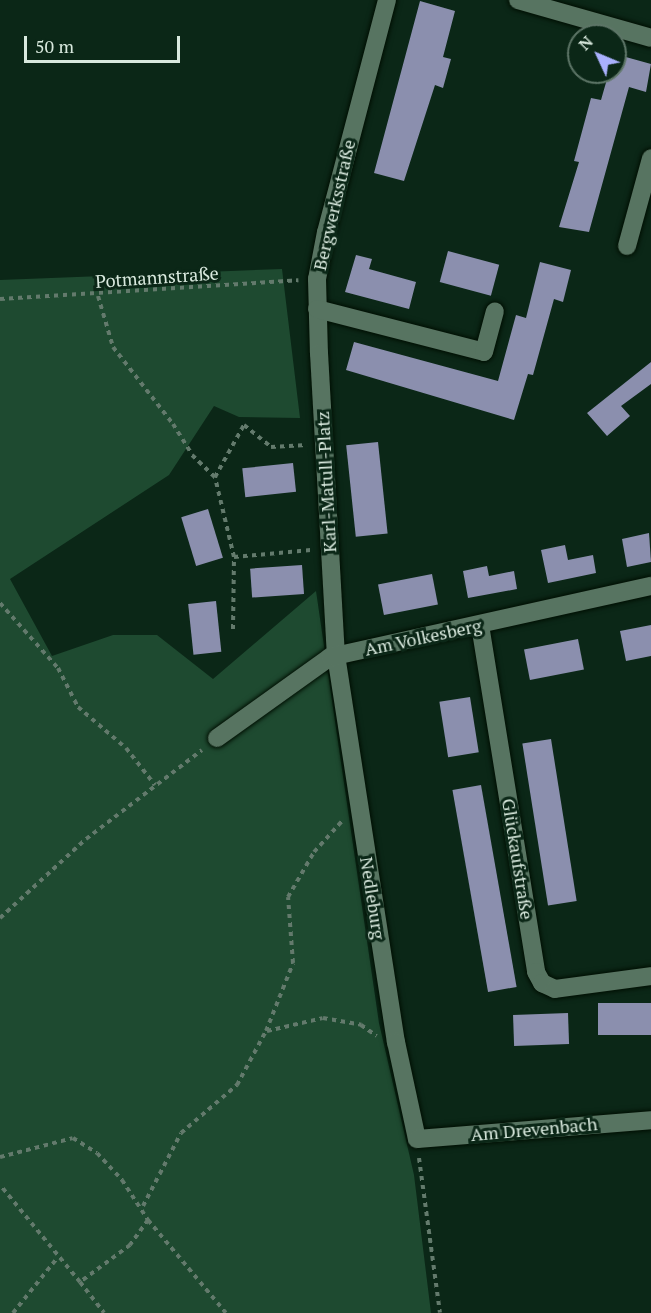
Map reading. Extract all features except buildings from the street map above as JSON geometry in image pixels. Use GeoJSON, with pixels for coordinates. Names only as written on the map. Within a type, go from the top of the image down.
{"type":"FeatureCollection","features":[{"type":"Feature","properties":{"kind":"street","name":"Bergwerksstraße"},"geometry":{"type":"LineString","coordinates":[[318,309],[317,279],[387,0]]}},
{"type":"Feature","properties":{"kind":"street"},"geometry":{"type":"LineString","coordinates":[[518,0],[651,38]]}},
{"type":"Feature","properties":{"kind":"street"},"geometry":{"type":"LineString","coordinates":[[627,246],[650,161]]}},
{"type":"Feature","properties":{"kind":"street"},"geometry":{"type":"LineString","coordinates":[[318,309],[484,352],[495,311]]}},
{"type":"Feature","properties":{"kind":"street","name":"Karl-Matull-Platz"},"geometry":{"type":"LineString","coordinates":[[318,309],[323,444],[336,655]]}},
{"type":"Feature","properties":{"kind":"street","name":"Am Volkesberg"},"geometry":{"type":"LineString","coordinates":[[217,738],[336,655],[651,586]]}},
{"type":"Feature","properties":{"kind":"street","name":"Glückaufstraße"},"geometry":{"type":"LineString","coordinates":[[480,625],[536,972],[543,983],[555,989],[651,976]]}},
{"type":"Feature","properties":{"kind":"street","name":"Nedleburg"},"geometry":{"type":"LineString","coordinates":[[336,655],[396,1042],[417,1140]]}},
{"type":"Feature","properties":{"kind":"street","name":"Am Drevenbach"},"geometry":{"type":"LineString","coordinates":[[417,1140],[651,1120]]}},
{"type":"Feature","properties":{"kind":"path","name":"Potmannstraße"},"geometry":{"type":"LineString","coordinates":[[0,299],[98,296],[317,279]]}},
{"type":"Feature","properties":{"kind":"path"},"geometry":{"type":"LineString","coordinates":[[98,296],[113,347],[192,455],[215,477],[234,557],[233,629]]}},
{"type":"Feature","properties":{"kind":"path"},"geometry":{"type":"LineString","coordinates":[[215,477],[244,425],[271,447],[323,444]]}},
{"type":"Feature","properties":{"kind":"path"},"geometry":{"type":"LineString","coordinates":[[234,557],[330,549]]}},
{"type":"Feature","properties":{"kind":"path"},"geometry":{"type":"LineString","coordinates":[[0,603],[58,668],[78,707],[126,748],[155,785]]}},
{"type":"Feature","properties":{"kind":"path"},"geometry":{"type":"LineString","coordinates":[[0,918],[86,839],[217,738]]}},
{"type":"Feature","properties":{"kind":"path"},"geometry":{"type":"LineString","coordinates":[[143,1206],[181,1133],[237,1085],[282,999],[293,963],[288,897],[314,852],[344,819],[360,813]]}},
{"type":"Feature","properties":{"kind":"path"},"geometry":{"type":"LineString","coordinates":[[266,1031],[323,1018],[361,1025],[388,1043],[396,1042]]}},
{"type":"Feature","properties":{"kind":"path"},"geometry":{"type":"LineString","coordinates":[[0,1157],[73,1138],[97,1154],[143,1206],[148,1220],[226,1313]]}},
{"type":"Feature","properties":{"kind":"path"},"geometry":{"type":"LineString","coordinates":[[417,1140],[440,1313]]}},
{"type":"Feature","properties":{"kind":"path"},"geometry":{"type":"LineString","coordinates":[[0,1185],[104,1313]]}},
{"type":"Feature","properties":{"kind":"path"},"geometry":{"type":"LineString","coordinates":[[80,1282],[130,1245],[148,1220]]}},
{"type":"Feature","properties":{"kind":"path"},"geometry":{"type":"LineString","coordinates":[[13,1313],[58,1257]]}},
{"type":"Feature","properties":{"kind":"green space"},"geometry":{"type":"Polygon","coordinates":[[[282,269],[300,418],[239,417],[214,406],[169,475],[10,579],[52,656],[113,635],[157,635],[213,679],[316,591],[379,1023],[414,1175],[431,1313],[0,1313],[0,280],[282,269]]]}}]}
